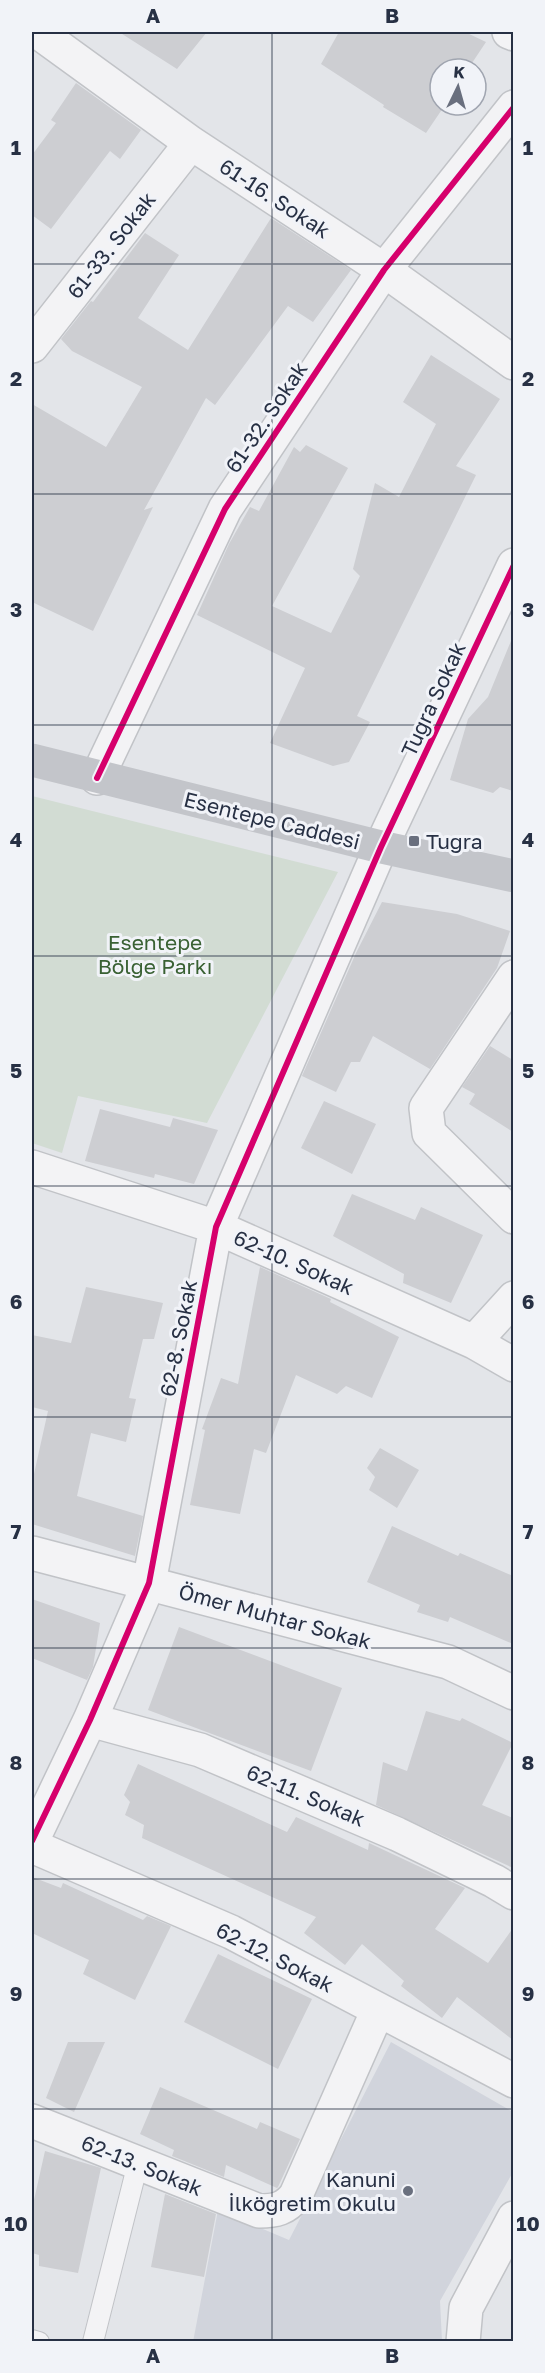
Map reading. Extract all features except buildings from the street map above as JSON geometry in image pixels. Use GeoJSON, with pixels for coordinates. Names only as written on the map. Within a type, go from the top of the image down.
{"type":"FeatureCollection","features":[{"type":"Feature","properties":{"kind":"street","name":"61-16. Sokak"},"geometry":{"type":"LineString","coordinates":[[38,32],[191,143],[384,270],[513,363]]}},
{"type":"Feature","properties":{"kind":"street"},"geometry":{"type":"LineString","coordinates":[[509,32],[513,34]]}},
{"type":"Feature","properties":{"kind":"street","name":"61-32. Sokak"},"geometry":{"type":"LineString","coordinates":[[97,778],[225,509],[384,270],[513,107]]}},
{"type":"Feature","properties":{"kind":"street","name":"61-33. Sokak"},"geometry":{"type":"LineString","coordinates":[[32,346],[191,143]]}},
{"type":"Feature","properties":{"kind":"street","name":"Tuğra Sokak"},"geometry":{"type":"LineString","coordinates":[[381,847],[513,566]]}},
{"type":"Feature","properties":{"kind":"street","name":"Esentepe Caddesi"},"geometry":{"type":"LineString","coordinates":[[32,760],[381,847],[513,876]]}},
{"type":"Feature","properties":{"kind":"street","name":"62-8. Sokak"},"geometry":{"type":"LineString","coordinates":[[32,1841],[90,1720],[149,1583],[216,1227],[381,847]]}},
{"type":"Feature","properties":{"kind":"street"},"geometry":{"type":"LineString","coordinates":[[513,977],[426,1108],[429,1133],[513,1217]]}},
{"type":"Feature","properties":{"kind":"street","name":"62-10. Sokak"},"geometry":{"type":"LineString","coordinates":[[32,1167],[216,1227],[474,1342],[513,1365]]}},
{"type":"Feature","properties":{"kind":"street"},"geometry":{"type":"LineString","coordinates":[[474,1342],[513,1298]]}},
{"type":"Feature","properties":{"kind":"street","name":"Ömer Muhtar Sokak"},"geometry":{"type":"LineString","coordinates":[[32,1553],[448,1662],[513,1693]]}},
{"type":"Feature","properties":{"kind":"street","name":"62-11. Sokak"},"geometry":{"type":"LineString","coordinates":[[90,1720],[200,1750],[397,1834],[494,1881],[513,1893]]}},
{"type":"Feature","properties":{"kind":"street","name":"62-12. Sokak"},"geometry":{"type":"LineString","coordinates":[[32,1846],[231,1932],[513,2081]]}},
{"type":"Feature","properties":{"kind":"street","name":"62-13. Sokak"},"geometry":{"type":"LineString","coordinates":[[32,2121],[259,2211],[282,2208],[296,2195],[378,2010]]}},
{"type":"Feature","properties":{"kind":"street"},"geometry":{"type":"LineString","coordinates":[[463,2342],[466,2308],[513,2218]]}},
{"type":"Feature","properties":{"kind":"lane"},"geometry":{"type":"LineString","coordinates":[[93,2342],[138,2163]]}},
{"type":"Feature","properties":{"kind":"lane"},"geometry":{"type":"LineString","coordinates":[[32,2340],[39,2342]]}},
{"type":"Feature","properties":{"kind":"shaded area","name":"Kanuni İlköğretim Okulu"},"geometry":{"type":"Polygon","coordinates":[[[391,2042],[513,2112],[513,2172],[440,2301],[442,2341],[193,2342],[218,2210],[289,2240],[391,2042]]]}},
{"type":"Feature","properties":{"kind":"green space","name":"Esentepe Bölge Parkı"},"geometry":{"type":"Polygon","coordinates":[[[32,796],[338,872],[207,1123],[78,1096],[62,1153],[32,1143],[32,796]]]}},
{"type":"Feature","properties":{"kind":"cycle path"},"geometry":{"type":"LineString","coordinates":[[97,778],[225,509],[384,270],[514,107]]}},
{"type":"Feature","properties":{"kind":"cycle path"},"geometry":{"type":"LineString","coordinates":[[32,1841],[90,1720],[149,1583],[216,1227],[381,847],[514,565]]}},
{"type":"Feature","properties":{"kind":"place","name":"Tuğra"},"geometry":{"type":"Point","coordinates":[414,841]}},
{"type":"Feature","properties":{"kind":"place","name":"Kanuni İlköğretim Okulu"},"geometry":{"type":"Point","coordinates":[408,2191]}}]}
